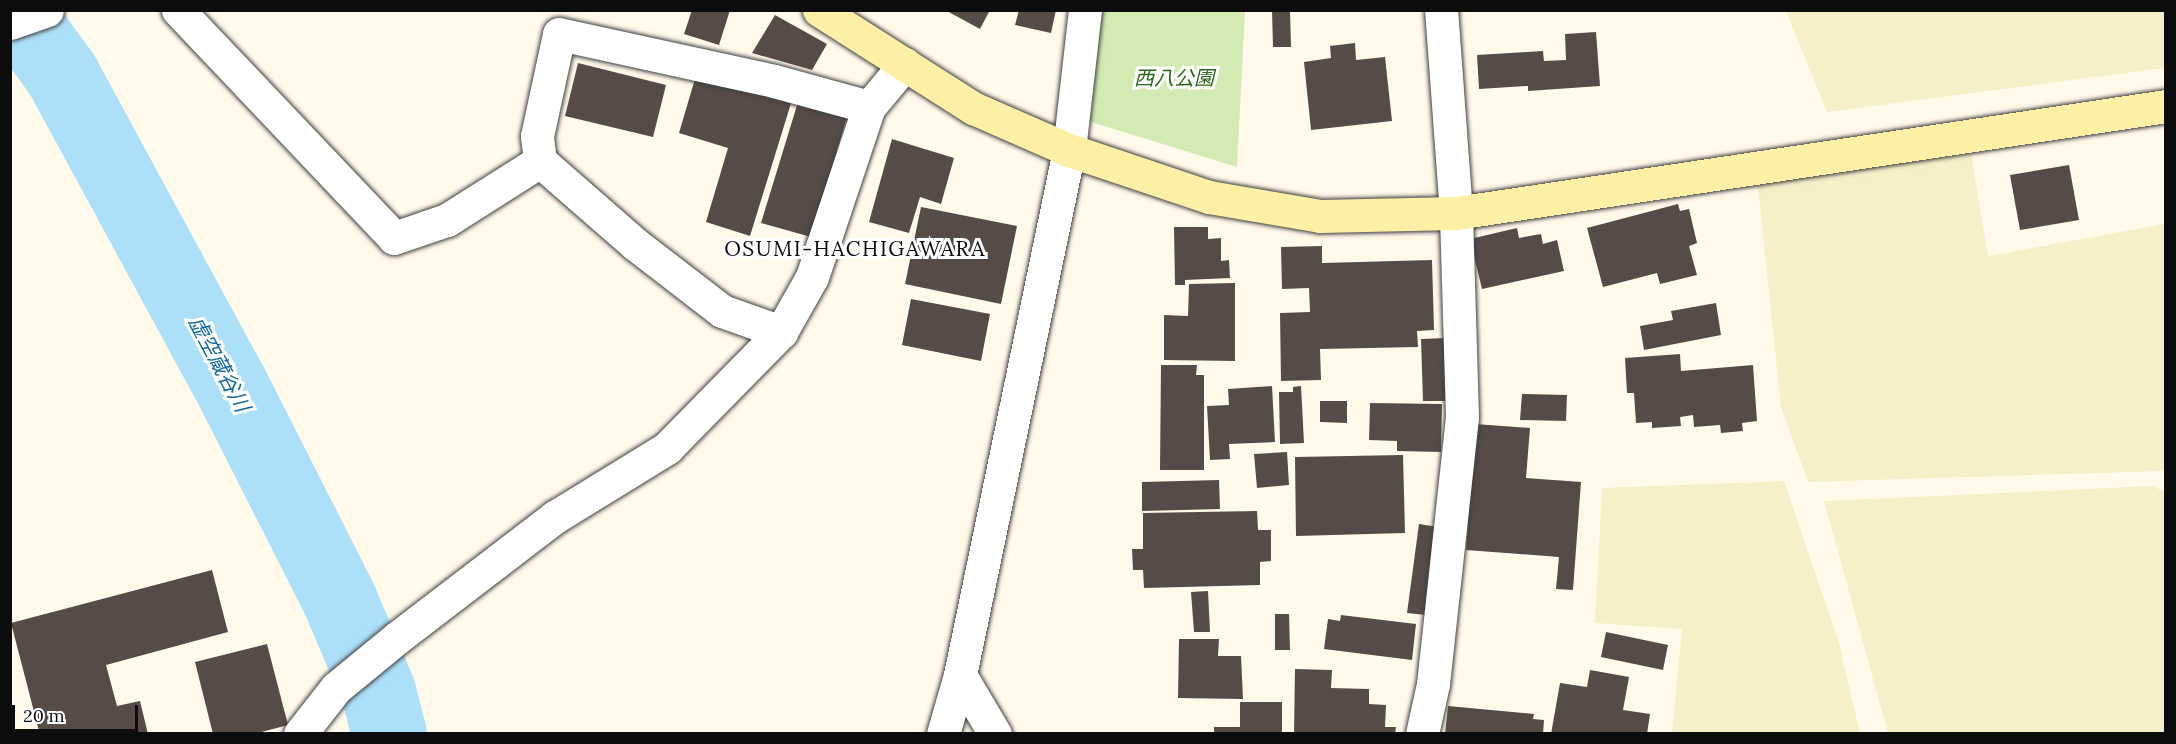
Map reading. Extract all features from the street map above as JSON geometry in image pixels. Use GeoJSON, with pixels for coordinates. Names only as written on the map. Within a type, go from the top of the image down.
{"type":"FeatureCollection","features":[{"type":"Feature","properties":{"kind":"street"},"geometry":{"type":"LineString","coordinates":[[10,22],[47,10]]}},
{"type":"Feature","properties":{"kind":"street"},"geometry":{"type":"LineString","coordinates":[[178,10],[394,238],[447,220],[540,161]]}},
{"type":"Feature","properties":{"kind":"street"},"geometry":{"type":"LineString","coordinates":[[819,10],[973,108],[1068,150],[1209,197],[1320,216],[1456,213],[2166,106]]}},
{"type":"Feature","properties":{"kind":"street"},"geometry":{"type":"LineString","coordinates":[[944,734],[960,675],[1068,150],[1084,10]]}},
{"type":"Feature","properties":{"kind":"street"},"geometry":{"type":"LineString","coordinates":[[1422,734],[1433,684],[1462,417],[1456,213],[1441,10]]}},
{"type":"Feature","properties":{"kind":"street"},"geometry":{"type":"LineString","coordinates":[[781,332],[722,311],[636,244],[540,161],[537,136],[559,34],[774,81],[869,107]]}},
{"type":"Feature","properties":{"kind":"street"},"geometry":{"type":"LineString","coordinates":[[300,734],[336,688],[398,637],[555,517],[667,448],[781,332],[812,277],[869,107],[905,64]]}},
{"type":"Feature","properties":{"kind":"street"},"geometry":{"type":"LineString","coordinates":[[960,675],[995,734]]}},
{"type":"Feature","properties":{"kind":"shaded area"},"geometry":{"type":"Polygon","coordinates":[[[1786,11],[2165,11],[2165,68],[1827,112],[1786,11]]]}},
{"type":"Feature","properties":{"kind":"shaded area"},"geometry":{"type":"Polygon","coordinates":[[[1970,148],[1988,256],[2165,224],[2165,471],[1808,482],[1781,407],[1757,178],[1970,148]]]}},
{"type":"Feature","properties":{"kind":"shaded area"},"geometry":{"type":"Polygon","coordinates":[[[1784,481],[1839,643],[1860,733],[1672,733],[1682,629],[1595,623],[1602,488],[1784,481]]]}},
{"type":"Feature","properties":{"kind":"shaded area"},"geometry":{"type":"Polygon","coordinates":[[[2153,486],[2165,492],[2165,733],[1888,733],[1824,501],[2153,486]]]}},
{"type":"Feature","properties":{"kind":"green space","name":"西八公園"},"geometry":{"type":"Polygon","coordinates":[[[1085,11],[1245,11],[1237,167],[1072,116],[1085,11]]]}},
{"type":"Feature","properties":{"kind":"building"},"geometry":{"type":"Polygon","coordinates":[[[692,10],[730,10],[719,45],[684,34],[692,10]]]}},
{"type":"Feature","properties":{"kind":"building"},"geometry":{"type":"Polygon","coordinates":[[[945,10],[990,10],[980,29],[945,10]]]}},
{"type":"Feature","properties":{"kind":"building"},"geometry":{"type":"Polygon","coordinates":[[[1019,10],[1056,10],[1051,33],[1015,25],[1019,10]]]}},
{"type":"Feature","properties":{"kind":"building"},"geometry":{"type":"Polygon","coordinates":[[[1272,10],[1290,10],[1291,47],[1273,47],[1272,10]]]}},
{"type":"Feature","properties":{"kind":"building"},"geometry":{"type":"Polygon","coordinates":[[[775,15],[827,44],[812,70],[752,53],[775,15]]]}},
{"type":"Feature","properties":{"kind":"building"},"geometry":{"type":"Polygon","coordinates":[[[1596,32],[1600,86],[1528,91],[1528,86],[1479,89],[1477,55],[1543,51],[1544,61],[1566,60],[1565,34],[1596,32]]]}},
{"type":"Feature","properties":{"kind":"building"},"geometry":{"type":"Polygon","coordinates":[[[1355,43],[1356,60],[1385,57],[1392,121],[1311,130],[1304,62],[1331,58],[1330,46],[1355,43]]]}},
{"type":"Feature","properties":{"kind":"building"},"geometry":{"type":"Polygon","coordinates":[[[578,63],[666,85],[653,137],[565,116],[578,63]]]}},
{"type":"Feature","properties":{"kind":"building"},"geometry":{"type":"Polygon","coordinates":[[[697,72],[792,100],[750,236],[706,222],[728,148],[679,133],[697,72]]]}},
{"type":"Feature","properties":{"kind":"building"},"geometry":{"type":"Polygon","coordinates":[[[798,102],[847,117],[811,237],[761,223],[798,102]]]}},
{"type":"Feature","properties":{"kind":"building"},"geometry":{"type":"Polygon","coordinates":[[[892,139],[954,158],[941,204],[920,197],[909,233],[869,222],[892,139]]]}},
{"type":"Feature","properties":{"kind":"building"},"geometry":{"type":"Polygon","coordinates":[[[2069,165],[2079,220],[2020,230],[2010,175],[2069,165]]]}},
{"type":"Feature","properties":{"kind":"building"},"geometry":{"type":"Polygon","coordinates":[[[1678,204],[1680,211],[1689,209],[1697,243],[1689,246],[1697,275],[1660,284],[1657,273],[1603,287],[1587,228],[1678,204]]]}},
{"type":"Feature","properties":{"kind":"building"},"geometry":{"type":"Polygon","coordinates":[[[921,207],[1017,226],[1001,304],[905,284],[921,207]]]}},
{"type":"Feature","properties":{"kind":"building"},"geometry":{"type":"Polygon","coordinates":[[[1174,227],[1208,227],[1208,239],[1221,238],[1221,261],[1229,260],[1230,278],[1185,280],[1185,285],[1175,285],[1174,227]]]}},
{"type":"Feature","properties":{"kind":"building"},"geometry":{"type":"Polygon","coordinates":[[[1517,228],[1519,238],[1541,234],[1543,244],[1557,240],[1564,271],[1482,289],[1470,239],[1517,228]]]}},
{"type":"Feature","properties":{"kind":"building"},"geometry":{"type":"Polygon","coordinates":[[[1322,246],[1322,263],[1432,260],[1434,330],[1417,331],[1418,347],[1320,349],[1321,380],[1281,381],[1280,313],[1310,312],[1309,288],[1282,289],[1281,247],[1322,246]]]}},
{"type":"Feature","properties":{"kind":"building"},"geometry":{"type":"Polygon","coordinates":[[[1235,283],[1235,361],[1164,360],[1164,315],[1188,316],[1189,284],[1235,283]]]}},
{"type":"Feature","properties":{"kind":"building"},"geometry":{"type":"Polygon","coordinates":[[[911,299],[990,314],[981,361],[902,345],[911,299]]]}},
{"type":"Feature","properties":{"kind":"building"},"geometry":{"type":"Polygon","coordinates":[[[1716,303],[1721,335],[1644,350],[1640,326],[1673,320],[1671,311],[1716,303]]]}},
{"type":"Feature","properties":{"kind":"building"},"geometry":{"type":"Polygon","coordinates":[[[1445,338],[1447,401],[1423,401],[1421,339],[1445,338]]]}},
{"type":"Feature","properties":{"kind":"building"},"geometry":{"type":"Polygon","coordinates":[[[1680,354],[1681,371],[1753,365],[1757,421],[1742,423],[1743,431],[1721,433],[1720,425],[1694,427],[1693,415],[1680,417],[1681,426],[1652,428],[1652,422],[1636,423],[1634,393],[1627,393],[1625,358],[1680,354]]]}},
{"type":"Feature","properties":{"kind":"building"},"geometry":{"type":"Polygon","coordinates":[[[1161,365],[1197,365],[1196,375],[1204,375],[1204,470],[1160,470],[1161,365]]]}},
{"type":"Feature","properties":{"kind":"building"},"geometry":{"type":"Polygon","coordinates":[[[1272,386],[1275,442],[1229,444],[1230,459],[1210,460],[1207,406],[1229,405],[1228,389],[1272,386]]]}},
{"type":"Feature","properties":{"kind":"building"},"geometry":{"type":"Polygon","coordinates":[[[1301,386],[1304,443],[1280,444],[1279,392],[1293,392],[1293,387],[1301,386]]]}},
{"type":"Feature","properties":{"kind":"building"},"geometry":{"type":"Polygon","coordinates":[[[1522,394],[1567,395],[1566,421],[1520,420],[1522,394]]]}},
{"type":"Feature","properties":{"kind":"building"},"geometry":{"type":"Polygon","coordinates":[[[1320,401],[1347,401],[1347,423],[1320,422],[1320,401]]]}},
{"type":"Feature","properties":{"kind":"building"},"geometry":{"type":"Polygon","coordinates":[[[1370,403],[1442,404],[1441,452],[1397,451],[1397,441],[1369,440],[1370,403]]]}},
{"type":"Feature","properties":{"kind":"building"},"geometry":{"type":"Polygon","coordinates":[[[1475,424],[1530,428],[1526,478],[1581,482],[1573,590],[1556,589],[1559,557],[1466,550],[1475,424]]]}},
{"type":"Feature","properties":{"kind":"building"},"geometry":{"type":"Polygon","coordinates":[[[1287,452],[1289,485],[1257,488],[1254,454],[1287,452]]]}},
{"type":"Feature","properties":{"kind":"building"},"geometry":{"type":"Polygon","coordinates":[[[1403,455],[1405,533],[1296,536],[1295,457],[1403,455]]]}},
{"type":"Feature","properties":{"kind":"building"},"geometry":{"type":"Polygon","coordinates":[[[1219,480],[1220,509],[1142,511],[1142,482],[1219,480]]]}},
{"type":"Feature","properties":{"kind":"building"},"geometry":{"type":"Polygon","coordinates":[[[1257,511],[1258,530],[1271,530],[1271,561],[1260,562],[1260,585],[1144,588],[1143,570],[1133,570],[1132,549],[1143,549],[1143,513],[1257,511]]]}},
{"type":"Feature","properties":{"kind":"building"},"geometry":{"type":"Polygon","coordinates":[[[1419,524],[1438,527],[1426,615],[1407,613],[1419,524]]]}},
{"type":"Feature","properties":{"kind":"building"},"geometry":{"type":"Polygon","coordinates":[[[212,570],[228,632],[106,665],[117,706],[140,701],[148,734],[39,731],[11,623],[212,570]]]}},
{"type":"Feature","properties":{"kind":"building"},"geometry":{"type":"Polygon","coordinates":[[[1208,591],[1210,632],[1194,632],[1191,592],[1208,591]]]}},
{"type":"Feature","properties":{"kind":"building"},"geometry":{"type":"Polygon","coordinates":[[[1275,614],[1289,614],[1290,650],[1275,650],[1275,614]]]}},
{"type":"Feature","properties":{"kind":"building"},"geometry":{"type":"Polygon","coordinates":[[[1341,615],[1416,624],[1412,660],[1324,649],[1328,619],[1340,621],[1341,615]]]}},
{"type":"Feature","properties":{"kind":"building"},"geometry":{"type":"Polygon","coordinates":[[[1606,632],[1668,645],[1663,670],[1601,657],[1606,632]]]}},
{"type":"Feature","properties":{"kind":"building"},"geometry":{"type":"Polygon","coordinates":[[[1179,639],[1219,639],[1218,656],[1241,656],[1243,699],[1178,698],[1179,639]]]}},
{"type":"Feature","properties":{"kind":"building"},"geometry":{"type":"Polygon","coordinates":[[[267,644],[288,725],[254,734],[213,734],[195,662],[267,644]]]}},
{"type":"Feature","properties":{"kind":"building"},"geometry":{"type":"Polygon","coordinates":[[[1295,669],[1332,670],[1331,688],[1369,689],[1369,704],[1386,705],[1385,727],[1396,727],[1395,734],[1294,734],[1295,669]]]}},
{"type":"Feature","properties":{"kind":"building"},"geometry":{"type":"Polygon","coordinates":[[[1590,670],[1629,677],[1623,710],[1650,714],[1647,734],[1551,734],[1560,683],[1587,687],[1590,670]]]}},
{"type":"Feature","properties":{"kind":"building"},"geometry":{"type":"Polygon","coordinates":[[[1240,702],[1282,702],[1282,734],[1214,734],[1214,727],[1240,727],[1240,702]]]}},
{"type":"Feature","properties":{"kind":"building"},"geometry":{"type":"Polygon","coordinates":[[[1448,706],[1534,714],[1533,719],[1544,720],[1543,734],[1445,734],[1448,706]]]}},
{"type":"Feature","properties":{"kind":"waterway","name":"虚空蔵谷川"},"geometry":{"type":"LineString","coordinates":[[15,10],[62,75],[229,382],[339,599],[378,691],[389,734]]}},
{"type":"Feature","properties":{"kind":"district","name":"OSUMI-HACHIGAWARA"},"geometry":{"type":"Point","coordinates":[855,249]}}]}
